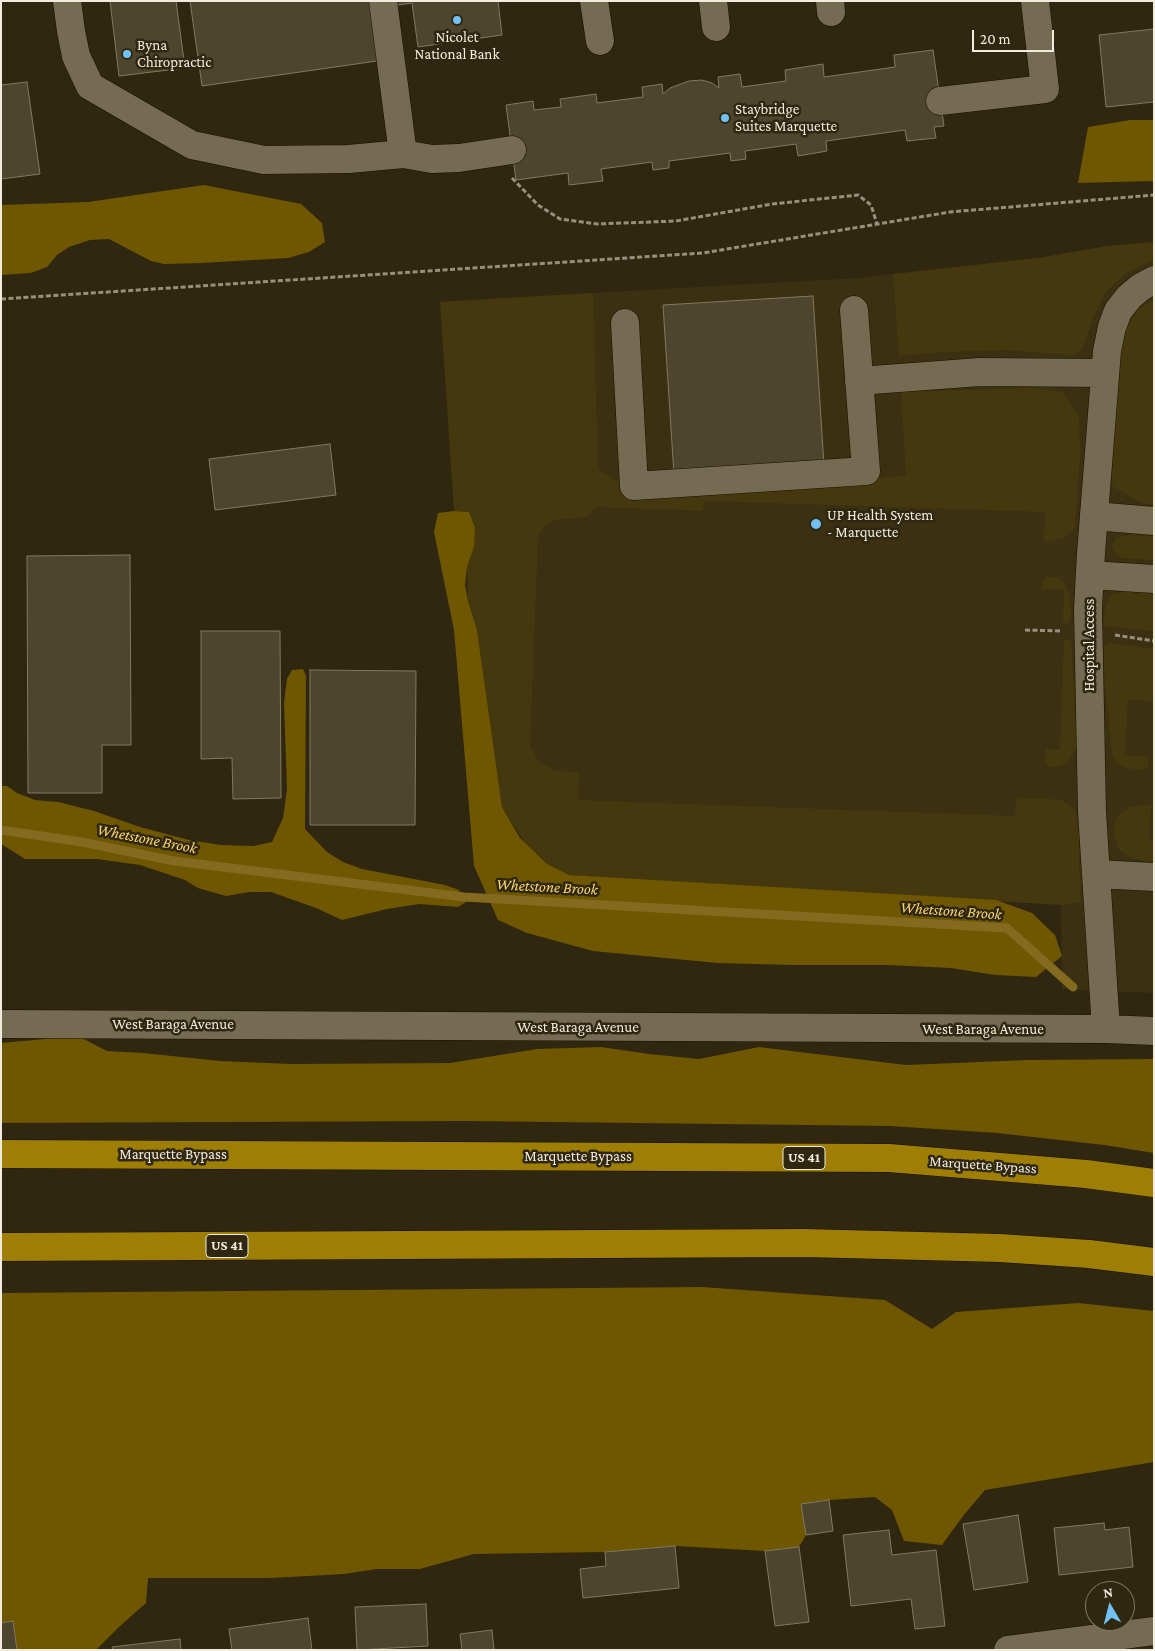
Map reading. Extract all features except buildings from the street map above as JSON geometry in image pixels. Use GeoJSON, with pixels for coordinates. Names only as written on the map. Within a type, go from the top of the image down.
{"type":"FeatureCollection","features":[{"type":"Feature","properties":{"kind":"highway","name":"Marquette Bypass"},"geometry":{"type":"LineString","coordinates":[[1,1154],[889,1158],[1086,1174],[1154,1183]]}},
{"type":"Feature","properties":{"kind":"highway","name":"US 41"},"geometry":{"type":"LineString","coordinates":[[1,1247],[804,1243],[1000,1248],[1089,1254],[1154,1262]]}},
{"type":"Feature","properties":{"kind":"street"},"geometry":{"type":"LineString","coordinates":[[67,1],[76,56],[90,86],[192,145],[264,160],[349,159],[403,154],[432,159],[459,158],[500,152]]}},
{"type":"Feature","properties":{"kind":"street"},"geometry":{"type":"LineString","coordinates":[[382,1],[403,154]]}},
{"type":"Feature","properties":{"kind":"street"},"geometry":{"type":"LineString","coordinates":[[594,1],[600,41]]}},
{"type":"Feature","properties":{"kind":"street"},"geometry":{"type":"LineString","coordinates":[[940,101],[1045,89],[1035,1]]}},
{"type":"Feature","properties":{"kind":"street","name":"Hospital Access"},"geometry":{"type":"LineString","coordinates":[[1106,1029],[1092,803],[1088,609],[1090,575],[1107,351],[1118,311],[1129,297],[1141,287],[1154,280]]}},
{"type":"Feature","properties":{"kind":"street"},"geometry":{"type":"LineString","coordinates":[[626,323],[634,486],[866,472],[854,310]]}},
{"type":"Feature","properties":{"kind":"street"},"geometry":{"type":"LineString","coordinates":[[859,380],[980,372],[1105,373]]}},
{"type":"Feature","properties":{"kind":"street"},"geometry":{"type":"LineString","coordinates":[[1094,516],[1154,521]]}},
{"type":"Feature","properties":{"kind":"street"},"geometry":{"type":"LineString","coordinates":[[1090,575],[1154,579]]}},
{"type":"Feature","properties":{"kind":"street"},"geometry":{"type":"LineString","coordinates":[[1096,874],[1154,877]]}},
{"type":"Feature","properties":{"kind":"street","name":"West Baraga Avenue"},"geometry":{"type":"LineString","coordinates":[[1,1024],[1106,1029],[1154,1031]]}},
{"type":"Feature","properties":{"kind":"street"},"geometry":{"type":"LineString","coordinates":[[1008,1650],[1154,1631]]}},
{"type":"Feature","properties":{"kind":"path"},"geometry":{"type":"LineString","coordinates":[[500,152],[538,205],[560,219],[597,224],[676,221],[772,204],[858,195],[871,205],[876,224]]}},
{"type":"Feature","properties":{"kind":"path"},"geometry":{"type":"LineString","coordinates":[[1,299],[703,253],[950,212],[1154,195]]}},
{"type":"Feature","properties":{"kind":"shaded area"},"geometry":{"type":"Polygon","coordinates":[[[1130,120],[1154,120],[1154,181],[1078,183],[1088,127],[1130,120]]]}},
{"type":"Feature","properties":{"kind":"shaded area"},"geometry":{"type":"Polygon","coordinates":[[[204,185],[301,204],[322,223],[325,242],[309,252],[288,258],[164,264],[151,261],[109,239],[90,240],[69,247],[57,255],[47,267],[31,273],[1,275],[1,205],[88,202],[204,185]]]}},
{"type":"Feature","properties":{"kind":"shaded area","name":"UP Health System - Marquette"},"geometry":{"type":"Polygon","coordinates":[[[1154,242],[1154,993],[1062,989],[1061,905],[569,875],[504,748],[451,301],[858,278],[1038,258],[1108,246],[1154,242]]]}},
{"type":"Feature","properties":{"kind":"shaded area"},"geometry":{"type":"Polygon","coordinates":[[[1154,242],[1154,259],[1125,274],[1105,293],[1093,318],[1082,350],[1074,355],[1005,350],[942,352],[899,356],[893,274],[1038,258],[1108,246],[1154,242]]]}},
{"type":"Feature","properties":{"kind":"shaded area"},"geometry":{"type":"Polygon","coordinates":[[[593,293],[598,469],[620,483],[641,491],[906,476],[901,392],[1031,388],[1063,392],[1079,417],[1080,454],[1075,528],[1063,538],[1047,542],[1044,541],[1045,512],[704,501],[703,511],[596,507],[586,517],[550,522],[538,536],[530,746],[540,763],[556,771],[579,772],[578,800],[1015,816],[1016,797],[1023,799],[1061,800],[1075,810],[1079,832],[1081,902],[1062,905],[569,875],[547,864],[525,843],[502,807],[477,630],[468,601],[467,567],[474,547],[469,512],[454,511],[440,302],[593,293]]]}},
{"type":"Feature","properties":{"kind":"shaded area"},"geometry":{"type":"Polygon","coordinates":[[[1154,300],[1154,503],[1144,504],[1112,486],[1113,431],[1116,373],[1125,330],[1139,309],[1154,300]]]}},
{"type":"Feature","properties":{"kind":"shaded area"},"geometry":{"type":"Polygon","coordinates":[[[469,512],[475,528],[474,547],[467,567],[465,585],[477,630],[502,807],[520,838],[547,864],[569,875],[996,900],[1032,913],[1055,935],[1062,956],[1036,977],[995,975],[951,968],[889,965],[717,963],[593,951],[527,933],[498,920],[474,866],[454,630],[434,532],[438,513],[469,512]]]}},
{"type":"Feature","properties":{"kind":"shaded area"},"geometry":{"type":"Polygon","coordinates":[[[1129,535],[1154,536],[1154,560],[1121,558],[1115,553],[1112,546],[1116,538],[1129,535]]]}},
{"type":"Feature","properties":{"kind":"shaded area"},"geometry":{"type":"Polygon","coordinates":[[[1047,577],[1059,577],[1066,586],[1070,599],[1071,617],[1068,624],[1063,622],[1064,590],[1042,589],[1043,580],[1047,577]]]}},
{"type":"Feature","properties":{"kind":"shaded area"},"geometry":{"type":"Polygon","coordinates":[[[1125,591],[1154,593],[1154,631],[1104,626],[1105,607],[1112,595],[1125,591]]]}},
{"type":"Feature","properties":{"kind":"shaded area"},"geometry":{"type":"Polygon","coordinates":[[[1064,638],[1071,642],[1077,747],[1066,764],[1049,767],[1045,762],[1046,749],[1060,750],[1064,638]]]}},
{"type":"Feature","properties":{"kind":"shaded area"},"geometry":{"type":"Polygon","coordinates":[[[1112,643],[1154,649],[1153,701],[1128,700],[1125,755],[1148,757],[1148,767],[1141,770],[1126,768],[1116,763],[1112,755],[1103,660],[1104,646],[1112,643]]]}},
{"type":"Feature","properties":{"kind":"shaded area"},"geometry":{"type":"Polygon","coordinates":[[[303,669],[306,676],[305,829],[327,852],[343,862],[362,869],[445,885],[459,890],[466,902],[458,907],[419,904],[387,909],[342,920],[316,908],[271,892],[250,892],[226,896],[198,888],[185,880],[140,865],[97,859],[25,859],[1,844],[1,786],[7,786],[17,793],[35,800],[58,802],[94,811],[140,827],[189,840],[221,845],[253,846],[272,842],[283,818],[287,789],[284,703],[287,679],[292,670],[303,669]]]}},
{"type":"Feature","properties":{"kind":"shaded area"},"geometry":{"type":"Polygon","coordinates":[[[1151,805],[1149,840],[1154,841],[1154,862],[1130,858],[1118,848],[1113,831],[1117,817],[1129,807],[1151,805]]]}},
{"type":"Feature","properties":{"kind":"shaded area"},"geometry":{"type":"Polygon","coordinates":[[[78,1036],[107,1051],[220,1061],[291,1064],[450,1063],[537,1049],[601,1047],[699,1059],[759,1047],[906,1065],[1027,1060],[1154,1059],[1154,1153],[1104,1145],[997,1133],[890,1126],[465,1121],[1,1123],[1,1043],[78,1036]]]}},
{"type":"Feature","properties":{"kind":"shaded area"},"geometry":{"type":"Polygon","coordinates":[[[702,1287],[885,1300],[932,1329],[956,1312],[1078,1303],[1154,1311],[1154,1462],[985,1490],[942,1545],[904,1541],[892,1510],[875,1497],[829,1500],[802,1504],[806,1535],[799,1547],[765,1551],[675,1546],[605,1552],[474,1554],[420,1569],[377,1569],[344,1574],[271,1578],[148,1578],[146,1603],[96,1650],[17,1650],[13,1621],[1,1623],[1,1293],[702,1287]]]}},
{"type":"Feature","properties":{"kind":"waterway","name":"Whetstone Brook"},"geometry":{"type":"LineString","coordinates":[[1,830],[82,842],[174,861],[464,897],[1007,928],[1073,987]]}},
{"type":"Feature","properties":{"kind":"place","name":"Nicolet National Bank"},"geometry":{"type":"Point","coordinates":[457,20]}},
{"type":"Feature","properties":{"kind":"place","name":"Byna Chiropractic"},"geometry":{"type":"Point","coordinates":[127,54]}},
{"type":"Feature","properties":{"kind":"place","name":"Staybridge Suites Marquette"},"geometry":{"type":"Point","coordinates":[725,118]}},
{"type":"Feature","properties":{"kind":"place","name":"UP Health System - Marquette"},"geometry":{"type":"Point","coordinates":[816,524]}}]}
